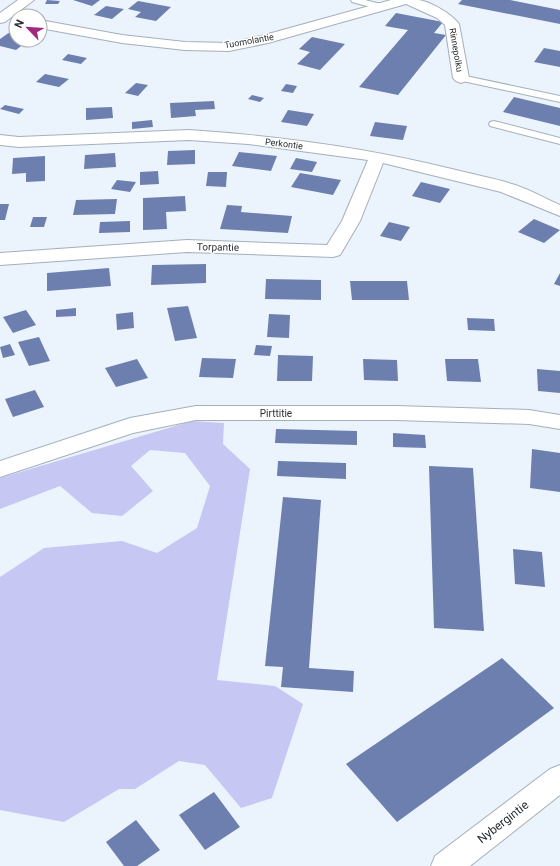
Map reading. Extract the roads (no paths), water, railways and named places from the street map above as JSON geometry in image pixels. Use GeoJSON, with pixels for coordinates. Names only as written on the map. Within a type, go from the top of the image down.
{"type":"FeatureCollection","features":[{"type":"Feature","properties":{"kind":"street"},"geometry":{"type":"LineString","coordinates":[[5,18],[27,0]]}},
{"type":"Feature","properties":{"kind":"street","name":"Tuomolantie"},"geometry":{"type":"LineString","coordinates":[[48,25],[122,39],[185,46],[229,47],[263,40],[407,0]]}},
{"type":"Feature","properties":{"kind":"street","name":"Rinnepolku"},"geometry":{"type":"LineString","coordinates":[[407,0],[442,15],[452,24],[461,78]]}},
{"type":"Feature","properties":{"kind":"street","name":"Perkontie"},"geometry":{"type":"LineString","coordinates":[[0,140],[26,142],[166,136],[216,137],[307,146],[378,157],[439,170],[507,188],[560,211]]}},
{"type":"Feature","properties":{"kind":"street","name":"Torpantie"},"geometry":{"type":"LineString","coordinates":[[0,259],[187,246],[333,251],[351,221],[378,157]]}},
{"type":"Feature","properties":{"kind":"street","name":"Pirttitie"},"geometry":{"type":"LineString","coordinates":[[0,468],[130,426],[196,413],[396,413],[529,417],[560,422]]}},
{"type":"Feature","properties":{"kind":"street","name":"Nybergintie"},"geometry":{"type":"LineString","coordinates":[[446,866],[560,778]]}},
{"type":"Feature","properties":{"kind":"lane"},"geometry":{"type":"LineString","coordinates":[[355,0],[382,7]]}},
{"type":"Feature","properties":{"kind":"lane"},"geometry":{"type":"LineString","coordinates":[[461,78],[560,99]]}},
{"type":"Feature","properties":{"kind":"lane"},"geometry":{"type":"LineString","coordinates":[[494,124],[560,141]]}}]}
